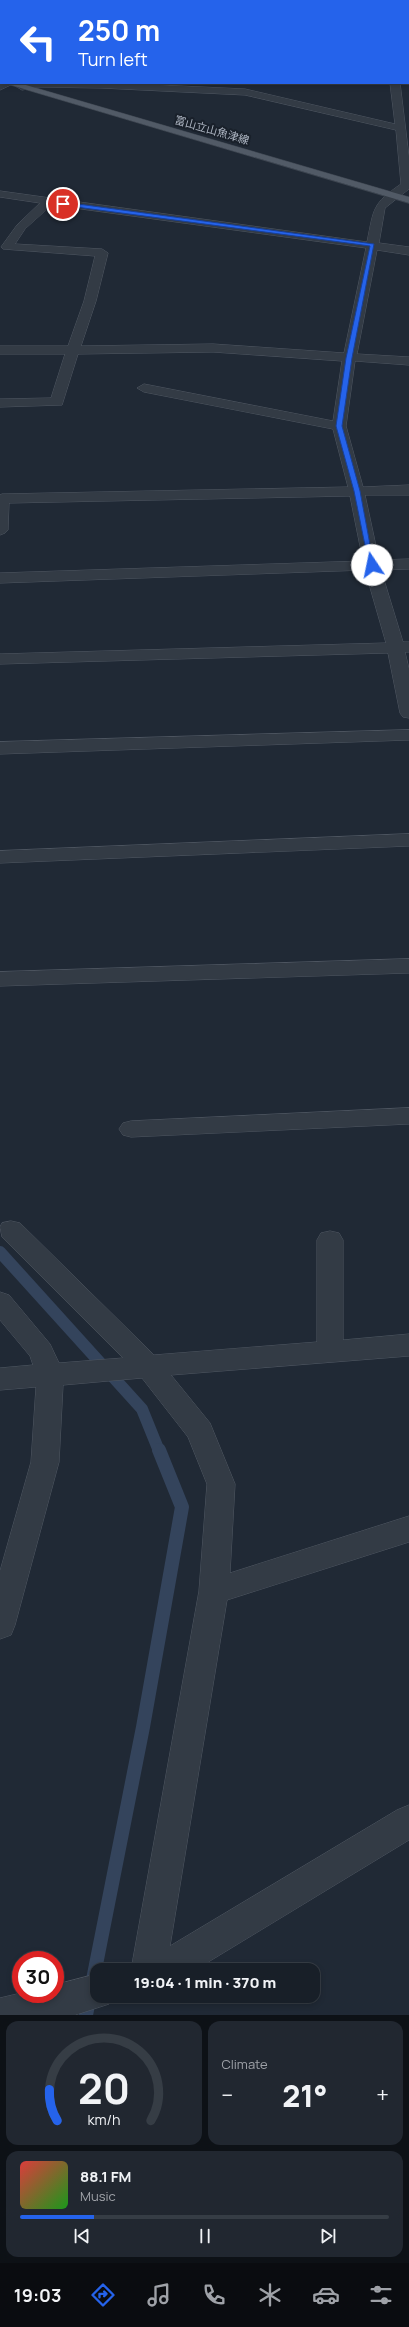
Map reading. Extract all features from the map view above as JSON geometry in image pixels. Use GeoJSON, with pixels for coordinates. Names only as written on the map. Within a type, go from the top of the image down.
{"type":"FeatureCollection","features":[{"type":"Feature","properties":{"kind":"main road","name":"富山立山魚津線"},"geometry":{"type":"LineString","coordinates":[[12,84],[409,200]]}},
{"type":"Feature","properties":{"kind":"street"},"geometry":{"type":"LineString","coordinates":[[22,87],[38,84],[154,85],[245,92],[384,126],[404,135]]}},
{"type":"Feature","properties":{"kind":"street"},"geometry":{"type":"LineString","coordinates":[[394,84],[404,135],[407,185],[392,195],[380,207],[349,358],[339,426],[357,491],[372,565],[403,648],[409,713]]}},
{"type":"Feature","properties":{"kind":"street"},"geometry":{"type":"LineString","coordinates":[[0,194],[48,202],[409,251]]}},
{"type":"Feature","properties":{"kind":"street"},"geometry":{"type":"LineString","coordinates":[[2,250],[21,227],[48,202]]}},
{"type":"Feature","properties":{"kind":"street"},"geometry":{"type":"LineString","coordinates":[[8,226],[21,227]]}},
{"type":"Feature","properties":{"kind":"street"},"geometry":{"type":"LineString","coordinates":[[0,403],[57,402],[90,301],[102,253],[2,250]]}},
{"type":"Feature","properties":{"kind":"street"},"geometry":{"type":"LineString","coordinates":[[0,350],[213,348],[409,361]]}},
{"type":"Feature","properties":{"kind":"street"},"geometry":{"type":"LineString","coordinates":[[144,388],[339,426]]}},
{"type":"Feature","properties":{"kind":"street"},"geometry":{"type":"LineString","coordinates":[[0,530],[2,499],[409,490]]}},
{"type":"Feature","properties":{"kind":"street"},"geometry":{"type":"LineString","coordinates":[[0,578],[409,564]]}},
{"type":"Feature","properties":{"kind":"street"},"geometry":{"type":"LineString","coordinates":[[0,659],[403,648]]}},
{"type":"Feature","properties":{"kind":"street"},"geometry":{"type":"LineString","coordinates":[[0,748],[409,735]]}},
{"type":"Feature","properties":{"kind":"street"},"geometry":{"type":"LineString","coordinates":[[0,857],[154,852],[409,840]]}},
{"type":"Feature","properties":{"kind":"street"},"geometry":{"type":"LineString","coordinates":[[0,978],[409,966]]}},
{"type":"Feature","properties":{"kind":"street"},"geometry":{"type":"LineString","coordinates":[[131,1129],[409,1116]]}},
{"type":"Feature","properties":{"kind":"street"},"geometry":{"type":"LineString","coordinates":[[11,1230],[142,1367],[200,1431],[221,1484],[214,1591],[149,1963]]}},
{"type":"Feature","properties":{"kind":"street"},"geometry":{"type":"LineString","coordinates":[[330,1240],[330,1351]]}},
{"type":"Feature","properties":{"kind":"street"},"geometry":{"type":"LineString","coordinates":[[0,1302],[41,1351],[62,1373]]}},
{"type":"Feature","properties":{"kind":"street"},"geometry":{"type":"LineString","coordinates":[[0,1379],[409,1345]]}},
{"type":"Feature","properties":{"kind":"street"},"geometry":{"type":"LineString","coordinates":[[0,1625],[45,1462],[62,1373]]}},
{"type":"Feature","properties":{"kind":"street"},"geometry":{"type":"LineString","coordinates":[[214,1591],[409,1529]]}},
{"type":"Feature","properties":{"kind":"street"},"geometry":{"type":"LineString","coordinates":[[174,1963],[409,1821]]}},
{"type":"Feature","properties":{"kind":"street"},"geometry":{"type":"LineString","coordinates":[[3,2015],[81,1996]]}},
{"type":"Feature","properties":{"kind":"waterway"},"geometry":{"type":"LineString","coordinates":[[0,1252],[142,1409],[159,1451]]}},
{"type":"Feature","properties":{"kind":"waterway"},"geometry":{"type":"LineString","coordinates":[[86,2015],[143,1727],[182,1507],[159,1450]]}},
{"type":"Feature","properties":{"kind":"route"},"geometry":{"type":"LineString","coordinates":[[63,204],[225,224],[373,245],[349,358],[339,426],[357,491],[372,565]]}}]}
